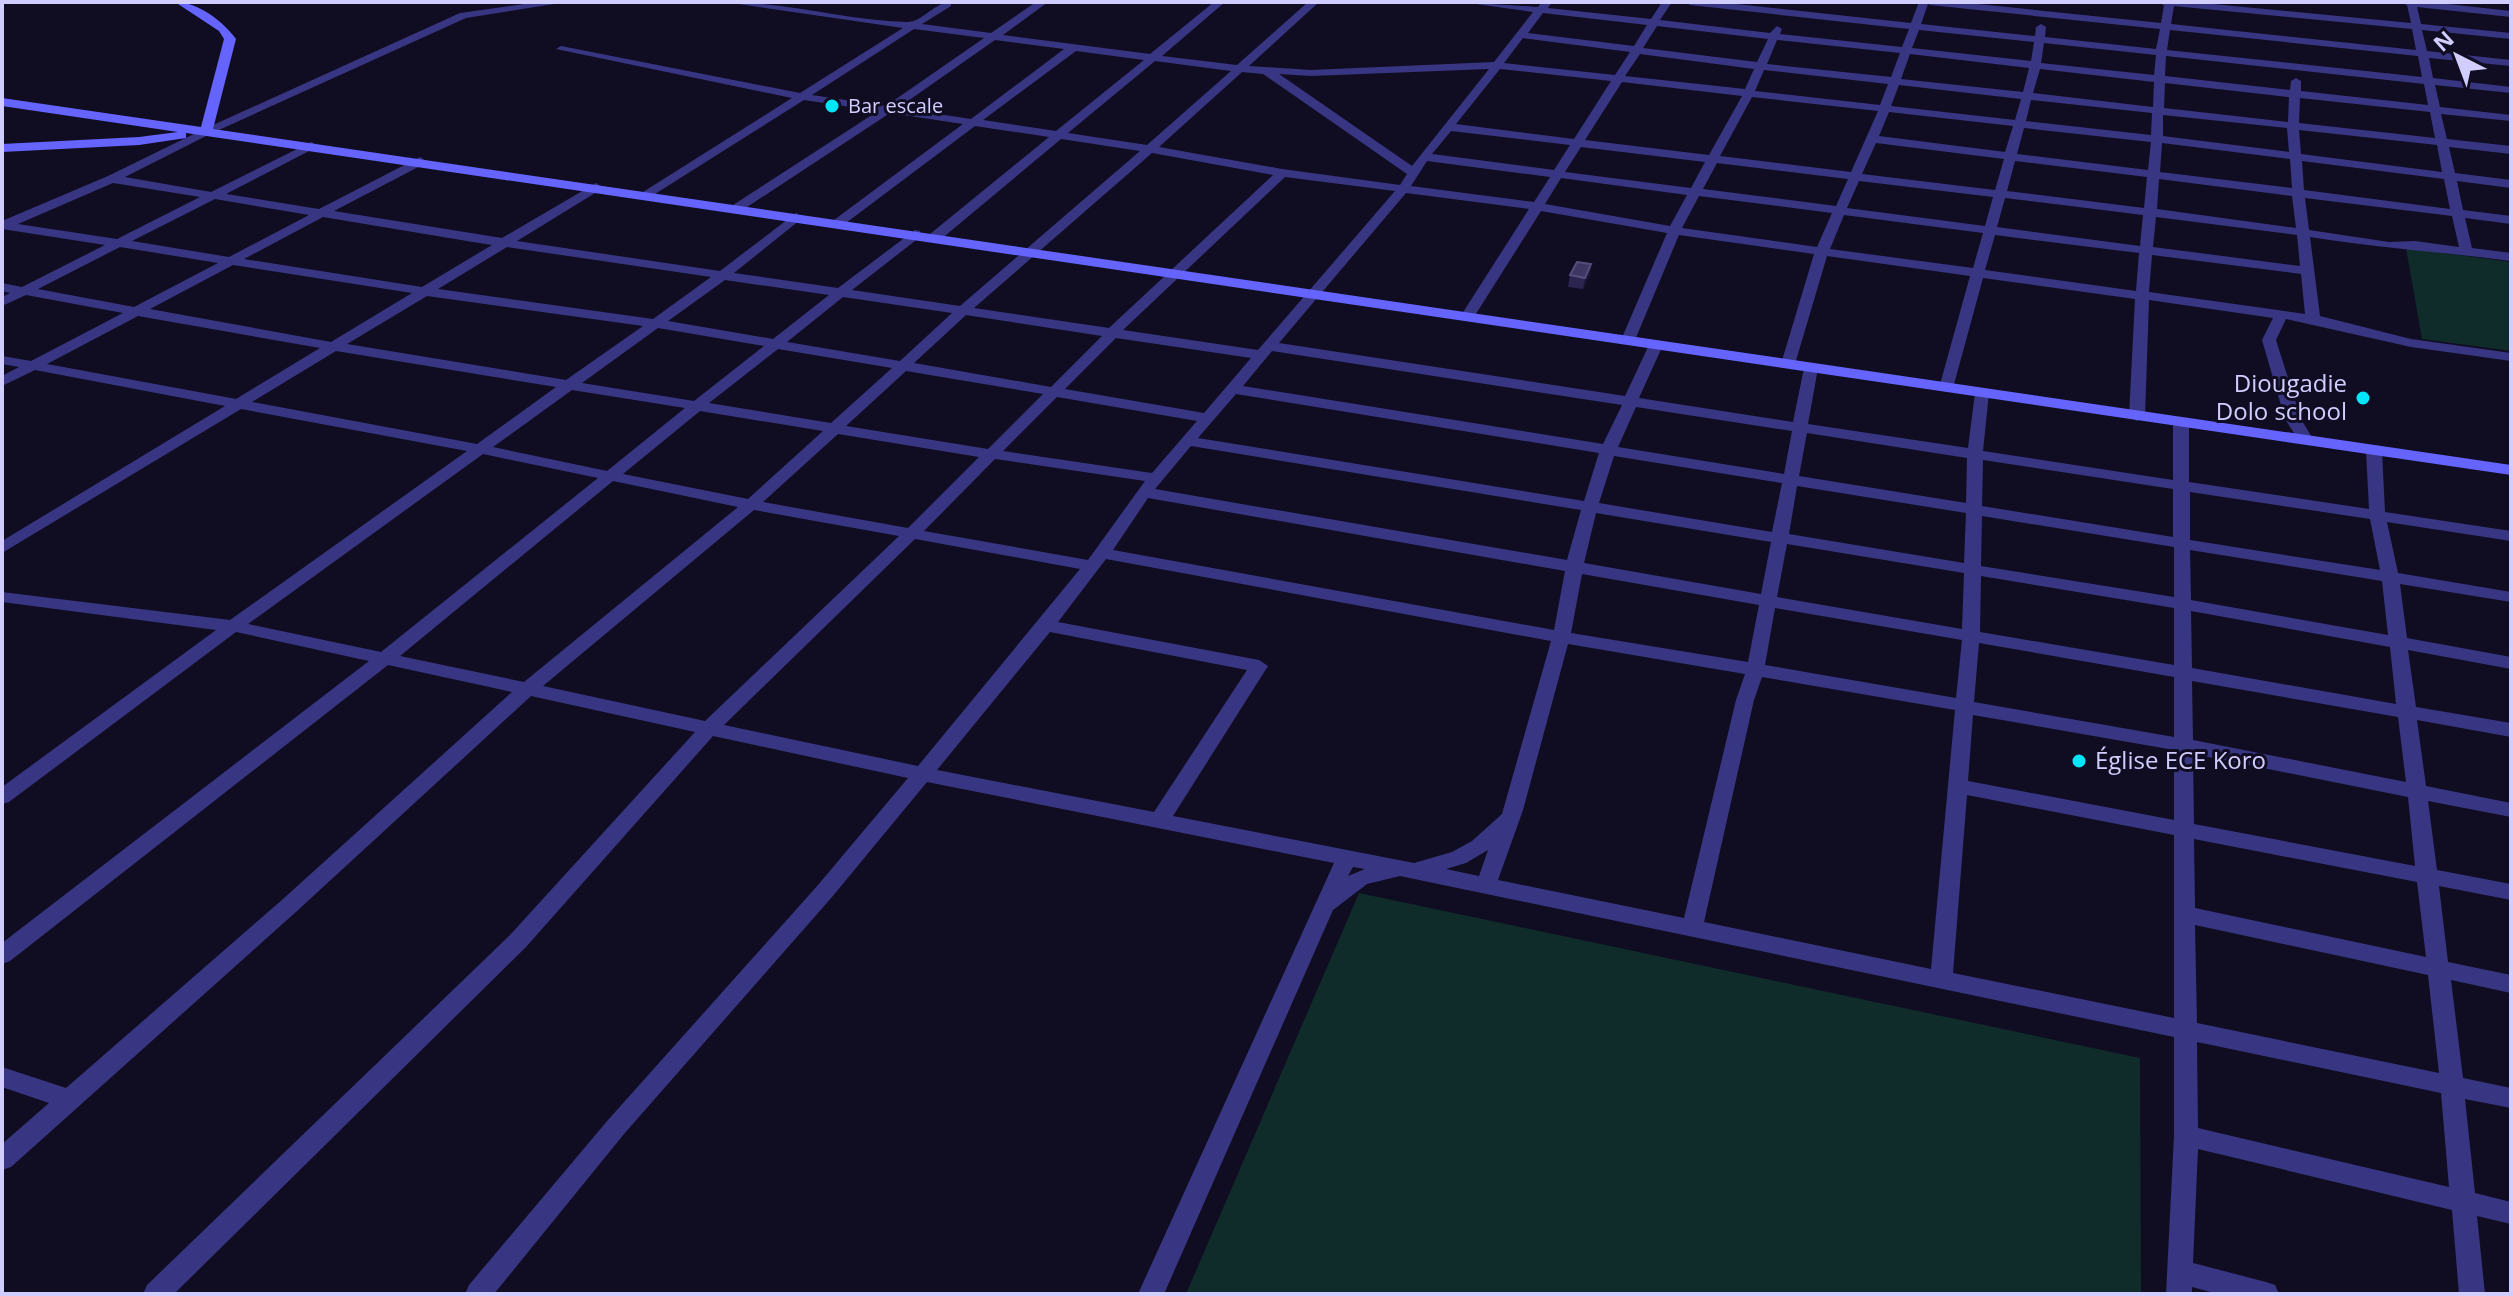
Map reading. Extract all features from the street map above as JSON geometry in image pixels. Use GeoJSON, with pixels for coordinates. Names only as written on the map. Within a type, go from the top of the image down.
{"type":"FeatureCollection","features":[{"type":"Feature","properties":{"kind":"street"},"geometry":{"type":"LineString","coordinates":[[181,2],[223,29],[230,39],[206,132]]}},
{"type":"Feature","properties":{"kind":"street"},"geometry":{"type":"LineString","coordinates":[[3,225],[112,179],[206,132],[464,15],[562,2]]}},
{"type":"Feature","properties":{"kind":"street"},"geometry":{"type":"LineString","coordinates":[[730,2],[1240,69],[1311,73],[1497,65],[2157,139],[2511,184]]}},
{"type":"Feature","properties":{"kind":"street"},"geometry":{"type":"LineString","coordinates":[[737,208],[889,109],[1043,2]]}},
{"type":"Feature","properties":{"kind":"street"},"geometry":{"type":"LineString","coordinates":[[935,237],[1220,2]]}},
{"type":"Feature","properties":{"kind":"street"},"geometry":{"type":"LineString","coordinates":[[2,1159],[278,916],[525,691],[751,505],[963,311],[1314,2]]}},
{"type":"Feature","properties":{"kind":"street"},"geometry":{"type":"LineString","coordinates":[[1467,2],[1544,6],[1653,24],[1773,38],[2511,118]]}},
{"type":"Feature","properties":{"kind":"street"},"geometry":{"type":"LineString","coordinates":[[1467,317],[1667,2]]}},
{"type":"Feature","properties":{"kind":"street"},"geometry":{"type":"LineString","coordinates":[[1690,2],[1790,7],[1914,25],[2511,90]]}},
{"type":"Feature","properties":{"kind":"street"},"geometry":{"type":"LineString","coordinates":[[1788,364],[1822,251],[1873,139],[1914,25],[1927,2],[2046,8],[2166,27],[2511,63]]}},
{"type":"Feature","properties":{"kind":"street"},"geometry":{"type":"LineString","coordinates":[[2137,416],[2142,295],[2166,2],[2292,8],[2511,36]]}},
{"type":"Feature","properties":{"kind":"street"},"geometry":{"type":"LineString","coordinates":[[2403,2],[2511,14]]}},
{"type":"Feature","properties":{"kind":"street"},"geometry":{"type":"LineString","coordinates":[[2411,2],[2466,251]]}},
{"type":"Feature","properties":{"kind":"street"},"geometry":{"type":"LineString","coordinates":[[647,195],[947,4]]}},
{"type":"Feature","properties":{"kind":"street"},"geometry":{"type":"LineString","coordinates":[[478,1294],[616,1127],[825,891],[922,774],[1045,625],[1150,485],[1315,294],[1544,6]]}},
{"type":"Feature","properties":{"kind":"street"},"geometry":{"type":"LineString","coordinates":[[1628,340],[1674,231],[1748,94],[1790,7]]}},
{"type":"Feature","properties":{"kind":"street"},"geometry":{"type":"LineString","coordinates":[[1946,388],[2035,67],[2037,39],[2046,8]]}},
{"type":"Feature","properties":{"kind":"street"},"geometry":{"type":"LineString","coordinates":[[2292,8],[2296,93],[2293,125],[2313,319]]}},
{"type":"Feature","properties":{"kind":"street"},"geometry":{"type":"LineString","coordinates":[[1521,35],[1759,66],[2511,150]]}},
{"type":"Feature","properties":{"kind":"street"},"geometry":{"type":"LineString","coordinates":[[838,223],[1074,47]]}},
{"type":"Feature","properties":{"kind":"street"},"geometry":{"type":"LineString","coordinates":[[561,49],[805,97],[1150,149],[1282,173],[1556,176],[2307,271]]}},
{"type":"Feature","properties":{"kind":"street"},"geometry":{"type":"LineString","coordinates":[[1265,70],[1414,173],[1536,206],[1674,231],[2282,314],[2411,343],[2511,357]]}},
{"type":"Feature","properties":{"kind":"street"},"geometry":{"type":"LineString","coordinates":[[2,102],[2511,470]]}},
{"type":"Feature","properties":{"kind":"street"},"geometry":{"type":"LineString","coordinates":[[1448,127],[2150,211],[2389,246],[2415,245],[2511,257]]}},
{"type":"Feature","properties":{"kind":"street"},"geometry":{"type":"LineString","coordinates":[[2,148],[139,141],[206,132]]}},
{"type":"Feature","properties":{"kind":"street"},"geometry":{"type":"LineString","coordinates":[[1873,139],[2511,220]]}},
{"type":"Feature","properties":{"kind":"street"},"geometry":{"type":"LineString","coordinates":[[2,302],[311,146]]}},
{"type":"Feature","properties":{"kind":"street"},"geometry":{"type":"LineString","coordinates":[[2,382],[420,161]]}},
{"type":"Feature","properties":{"kind":"street"},"geometry":{"type":"LineString","coordinates":[[156,1294],[518,941],[709,728],[912,533],[1173,273],[1282,173]]}},
{"type":"Feature","properties":{"kind":"street"},"geometry":{"type":"LineString","coordinates":[[112,179],[963,311],[1798,425],[2511,536]]}},
{"type":"Feature","properties":{"kind":"street"},"geometry":{"type":"LineString","coordinates":[[2,548],[232,405],[596,187]]}},
{"type":"Feature","properties":{"kind":"street"},"geometry":{"type":"LineString","coordinates":[[2,797],[233,626],[723,275],[796,217]]}},
{"type":"Feature","properties":{"kind":"street"},"geometry":{"type":"LineString","coordinates":[[3,225],[237,259],[423,291],[654,323],[1208,418]]}},
{"type":"Feature","properties":{"kind":"street"},"geometry":{"type":"LineString","coordinates":[[2,955],[383,660],[915,234]]}},
{"type":"Feature","properties":{"kind":"street"},"geometry":{"type":"LineString","coordinates":[[2,287],[331,346],[990,454],[1574,566],[2511,730]]}},
{"type":"Feature","properties":{"kind":"street"},"geometry":{"type":"LineString","coordinates":[[2282,314],[2269,340],[2293,419],[2306,441]]}},
{"type":"Feature","properties":{"kind":"street"},"geometry":{"type":"LineString","coordinates":[[1486,885],[1513,810],[1561,638],[1574,566],[1608,451],[1656,345]]}},
{"type":"Feature","properties":{"kind":"street"},"geometry":{"type":"LineString","coordinates":[[2,360],[479,449],[751,505],[912,533],[1097,559],[1949,702],[2511,810]]}},
{"type":"Feature","properties":{"kind":"street"},"geometry":{"type":"LineString","coordinates":[[1692,927],[1745,700],[1755,671],[1770,600],[1788,479],[1811,368]]}},
{"type":"Feature","properties":{"kind":"street"},"geometry":{"type":"LineString","coordinates":[[1234,389],[2511,597]]}},
{"type":"Feature","properties":{"kind":"street"},"geometry":{"type":"LineString","coordinates":[[1941,979],[1971,634],[1975,453],[1982,393]]}},
{"type":"Feature","properties":{"kind":"street"},"geometry":{"type":"LineString","coordinates":[[2181,423],[2186,1136],[2179,1283],[2266,1294]]}},
{"type":"Feature","properties":{"kind":"street"},"geometry":{"type":"LineString","coordinates":[[1188,441],[2183,604],[2511,663]]}},
{"type":"Feature","properties":{"kind":"street"},"geometry":{"type":"LineString","coordinates":[[2374,451],[2377,515],[2390,577],[2417,793],[2452,1084],[2472,1294]]}},
{"type":"Feature","properties":{"kind":"street"},"geometry":{"type":"LineString","coordinates":[[2,597],[233,626],[922,774],[1692,927],[2511,1098]]}},
{"type":"Feature","properties":{"kind":"street"},"geometry":{"type":"LineString","coordinates":[[1045,625],[1259,666],[1159,821]]}},
{"type":"Feature","properties":{"kind":"street"},"geometry":{"type":"LineString","coordinates":[[1956,786],[2511,892]]}},
{"type":"Feature","properties":{"kind":"street"},"geometry":{"type":"LineString","coordinates":[[1322,911],[1343,889],[1360,878],[1444,864],[1473,852],[1494,836],[1513,810]]}},
{"type":"Feature","properties":{"kind":"street"},"geometry":{"type":"LineString","coordinates":[[1151,1294],[1346,858]]}},
{"type":"Feature","properties":{"kind":"street"},"geometry":{"type":"LineString","coordinates":[[2184,914],[2511,984]]}},
{"type":"Feature","properties":{"kind":"street"},"geometry":{"type":"LineString","coordinates":[[2,1077],[69,1099]]}},
{"type":"Feature","properties":{"kind":"street"},"geometry":{"type":"LineString","coordinates":[[2186,1136],[2511,1213]]}},
{"type":"Feature","properties":{"kind":"green space"},"geometry":{"type":"Polygon","coordinates":[[[2406,248],[2511,262],[2511,351],[2422,339],[2406,248]]]}},
{"type":"Feature","properties":{"kind":"green space"},"geometry":{"type":"Polygon","coordinates":[[[1359,893],[2140,1058],[2141,1294],[1186,1294],[1359,893]]]}},
{"type":"Feature","properties":{"kind":"building"},"geometry":{"type":"Polygon","coordinates":[[[1577,262],[1591,264],[1585,278],[1570,275],[1577,262]]]}},
{"type":"Feature","properties":{"kind":"place","name":"Bar escale"},"geometry":{"type":"Point","coordinates":[832,106]}},
{"type":"Feature","properties":{"kind":"place","name":"Diougadie Dolo school"},"geometry":{"type":"Point","coordinates":[2363,398]}},
{"type":"Feature","properties":{"kind":"place","name":"Église ECE Koro"},"geometry":{"type":"Point","coordinates":[2079,761]}}]}
